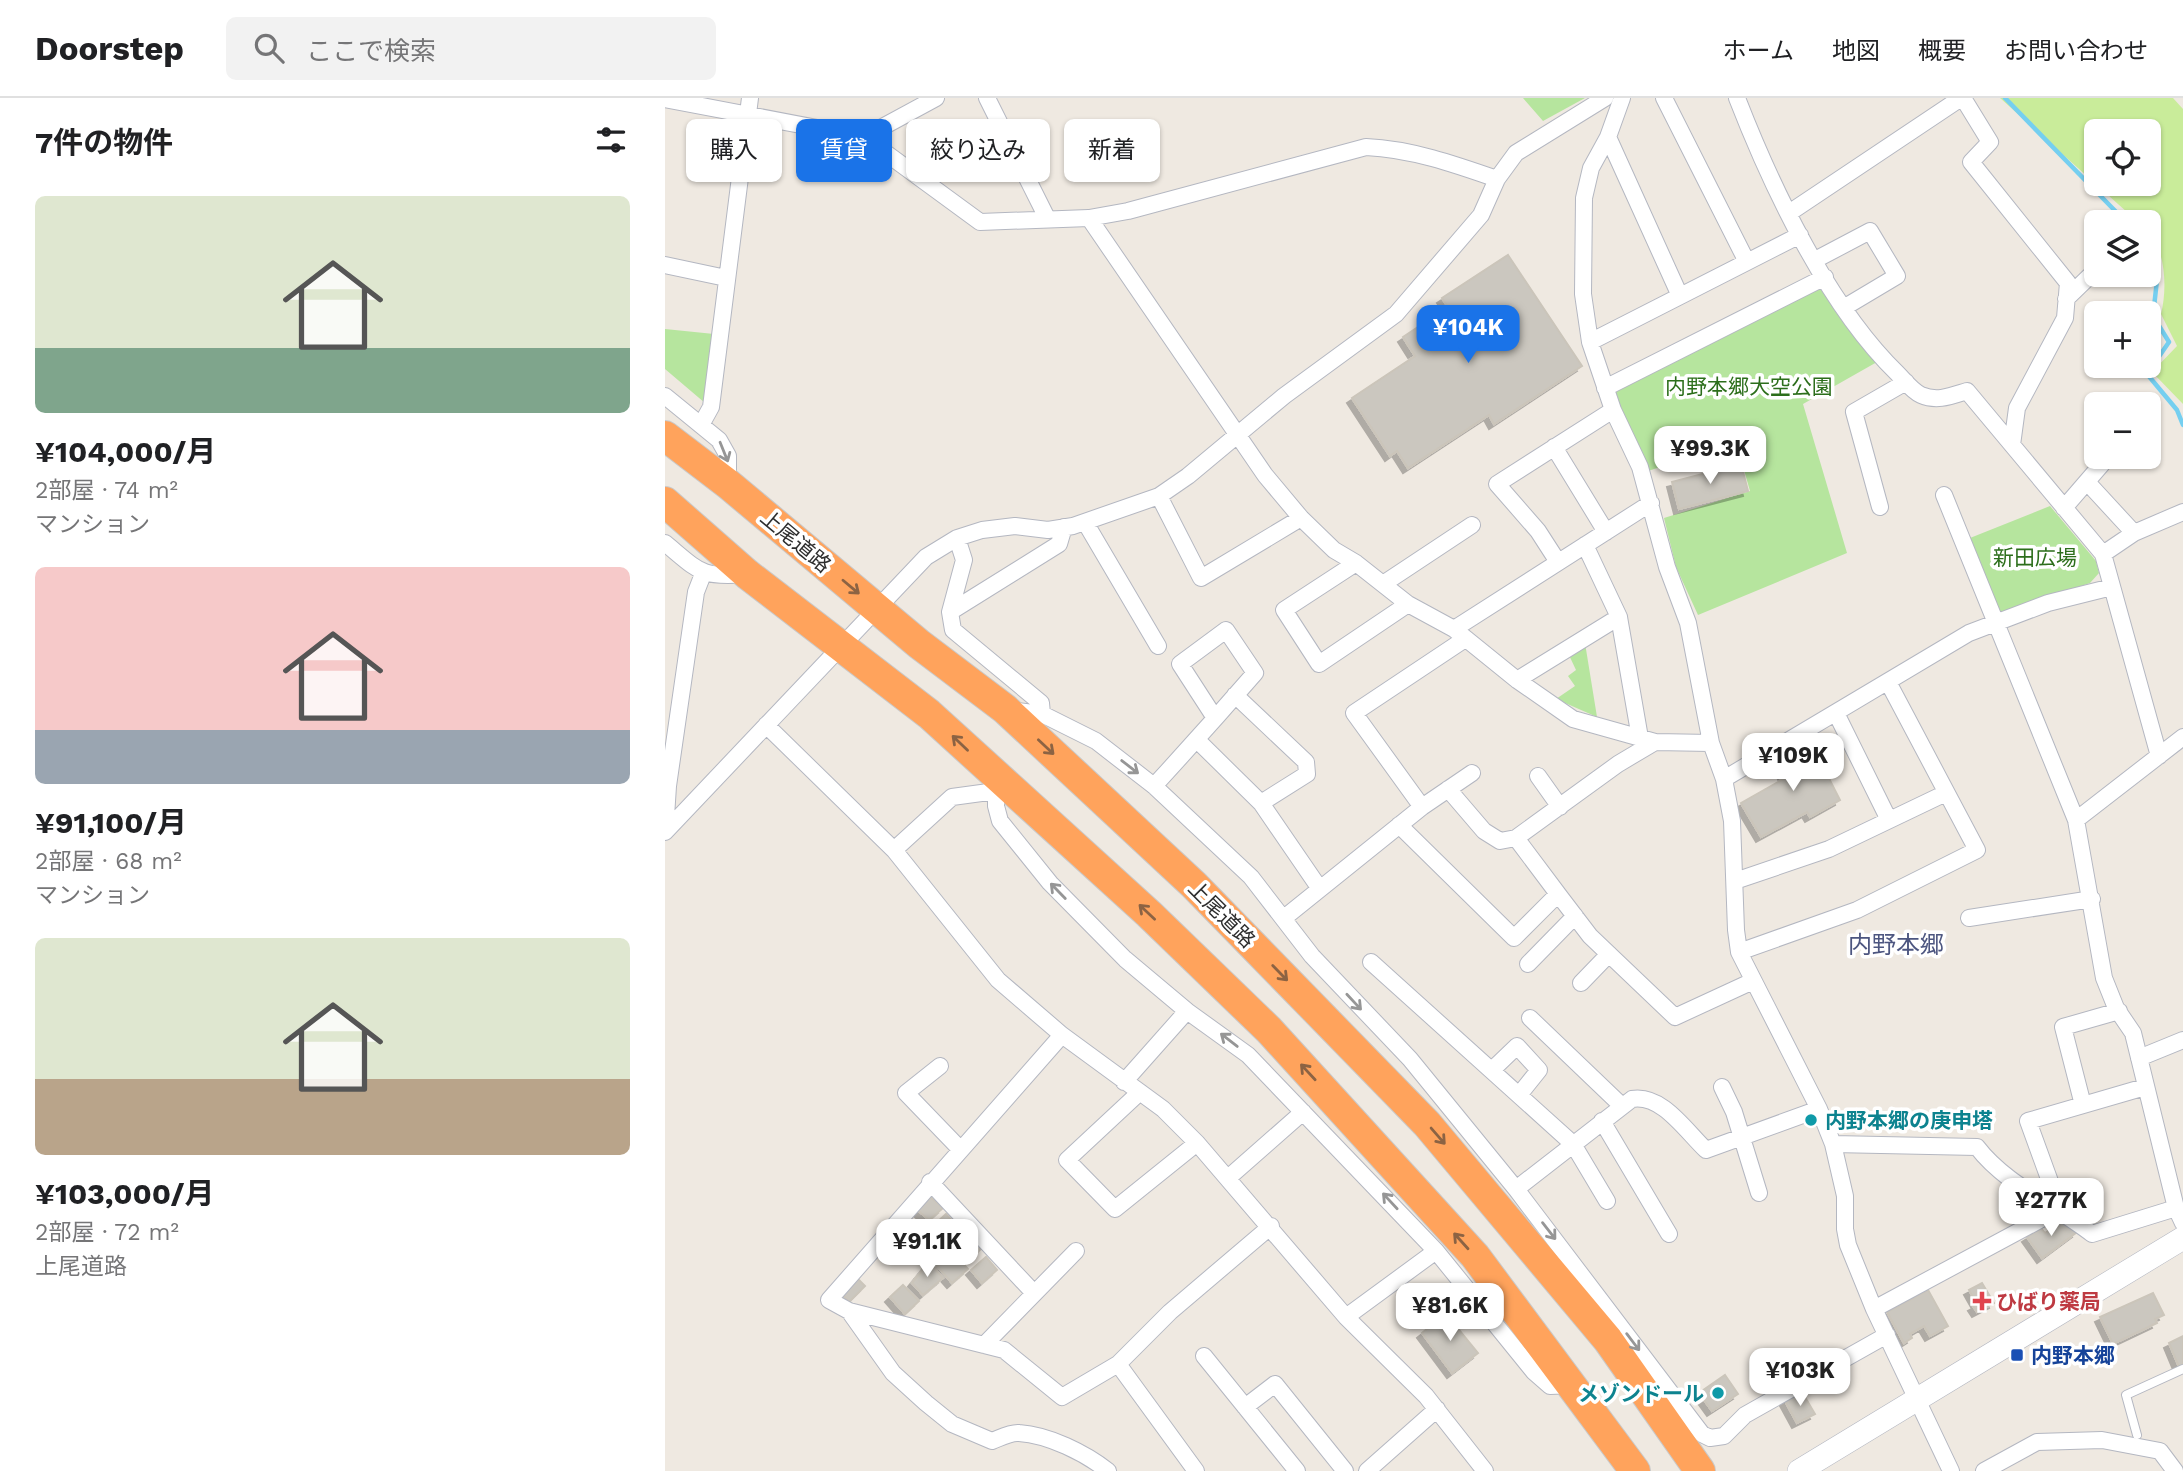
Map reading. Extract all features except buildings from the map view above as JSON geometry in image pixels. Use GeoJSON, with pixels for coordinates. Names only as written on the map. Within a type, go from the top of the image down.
{"type":"FeatureCollection","features":[{"type":"Feature","properties":{"kind":"highway","name":"上尾道路"},"geometry":{"type":"LineString","coordinates":[[665,436],[1005,709],[1194,885],[1427,1124],[1608,1340],[1700,1471]]}},
{"type":"Feature","properties":{"kind":"highway"},"geometry":{"type":"LineString","coordinates":[[665,502],[747,574],[929,714],[996,785],[1149,914],[1269,1030],[1475,1256],[1574,1385],[1635,1471]]}},
{"type":"Feature","properties":{"kind":"street"},"geometry":{"type":"LineString","coordinates":[[892,122],[936,98]]}},
{"type":"Feature","properties":{"kind":"street"},"geometry":{"type":"LineString","coordinates":[[987,98],[1047,218]]}},
{"type":"Feature","properties":{"kind":"street"},"geometry":{"type":"LineString","coordinates":[[665,832],[926,557],[957,538],[982,530],[1016,526],[1048,530],[1064,527],[1159,496],[1188,476],[1236,434],[1397,314],[1481,215],[1497,179],[1515,153],[1605,98]]}},
{"type":"Feature","properties":{"kind":"street"},"geometry":{"type":"LineString","coordinates":[[1622,98],[1608,137],[1591,169],[1584,198],[1583,295],[1590,342],[1613,410],[1640,467],[1667,567],[1688,624],[1711,743],[1724,779],[1733,821],[1735,930],[1739,952],[1819,1109],[1833,1144],[1845,1196],[1848,1245],[1874,1309],[1951,1471]]}},
{"type":"Feature","properties":{"kind":"street"},"geometry":{"type":"LineString","coordinates":[[1664,98],[1747,262]]}},
{"type":"Feature","properties":{"kind":"street"},"geometry":{"type":"LineString","coordinates":[[1737,98],[1755,144],[1800,234],[1825,277],[1880,357],[1919,394],[1938,400],[1967,391],[2103,554],[2159,756]]}},
{"type":"Feature","properties":{"kind":"street"},"geometry":{"type":"LineString","coordinates":[[1789,213],[1962,98],[1990,142],[1971,162],[2068,283],[2064,318],[2017,408],[2012,445]]}},
{"type":"Feature","properties":{"kind":"street"},"geometry":{"type":"LineString","coordinates":[[665,99],[749,106],[797,119]]}},
{"type":"Feature","properties":{"kind":"street"},"geometry":{"type":"LineString","coordinates":[[701,425],[711,407],[749,106]]}},
{"type":"Feature","properties":{"kind":"street"},"geometry":{"type":"LineString","coordinates":[[1608,137],[1680,296]]}},
{"type":"Feature","properties":{"kind":"street"},"geometry":{"type":"LineString","coordinates":[[892,158],[980,222],[1089,218],[1237,184],[1366,147],[1403,151],[1497,179]]}},
{"type":"Feature","properties":{"kind":"street"},"geometry":{"type":"LineString","coordinates":[[1089,218],[1236,434],[1301,518],[1334,550],[1356,563],[1408,604],[1459,634],[1517,680],[1573,719],[1647,740],[1711,743]]}},
{"type":"Feature","properties":{"kind":"street"},"geometry":{"type":"LineString","coordinates":[[1815,260],[1870,231],[1897,276],[1845,307]]}},
{"type":"Feature","properties":{"kind":"street"},"geometry":{"type":"LineString","coordinates":[[1590,342],[1800,234]]}},
{"type":"Feature","properties":{"kind":"street"},"geometry":{"type":"LineString","coordinates":[[665,265],[726,278]]}},
{"type":"Feature","properties":{"kind":"street"},"geometry":{"type":"LineString","coordinates":[[1605,388],[1825,277]]}},
{"type":"Feature","properties":{"kind":"street"},"geometry":{"type":"LineString","coordinates":[[2066,299],[2084,282]]}},
{"type":"Feature","properties":{"kind":"street"},"geometry":{"type":"LineString","coordinates":[[1880,508],[1854,412],[1906,382]]}},
{"type":"Feature","properties":{"kind":"street"},"geometry":{"type":"LineString","coordinates":[[665,396],[719,440],[728,456],[728,484]]}},
{"type":"Feature","properties":{"kind":"street"},"geometry":{"type":"LineString","coordinates":[[1558,562],[1538,531],[1497,484],[1613,410]]}},
{"type":"Feature","properties":{"kind":"street"},"geometry":{"type":"LineString","coordinates":[[1554,447],[1606,531]]}},
{"type":"Feature","properties":{"kind":"street"},"geometry":{"type":"LineString","coordinates":[[2064,508],[2098,469]]}},
{"type":"Feature","properties":{"kind":"street"},"geometry":{"type":"LineString","coordinates":[[2087,482],[2134,533]]}},
{"type":"Feature","properties":{"kind":"street"},"geometry":{"type":"LineString","coordinates":[[1833,1144],[1977,1147],[2006,1175],[2060,1209],[2092,1234],[2180,1215],[2133,1032],[2119,1011],[2104,978],[2076,820],[1944,495]]}},
{"type":"Feature","properties":{"kind":"street"},"geometry":{"type":"LineString","coordinates":[[1159,496],[1201,578],[1301,518]]}},
{"type":"Feature","properties":{"kind":"street"},"geometry":{"type":"LineString","coordinates":[[1422,807],[1354,713],[1558,562],[1651,503]]}},
{"type":"Feature","properties":{"kind":"street"},"geometry":{"type":"LineString","coordinates":[[2103,554],[2134,533],[2183,512]]}},
{"type":"Feature","properties":{"kind":"street"},"geometry":{"type":"LineString","coordinates":[[1086,522],[1158,646]]}},
{"type":"Feature","properties":{"kind":"street"},"geometry":{"type":"LineString","coordinates":[[1383,584],[1472,525]]}},
{"type":"Feature","properties":{"kind":"street"},"geometry":{"type":"LineString","coordinates":[[950,612],[1059,544],[1064,527]]}},
{"type":"Feature","properties":{"kind":"street"},"geometry":{"type":"LineString","coordinates":[[957,538],[964,560],[950,612],[953,630],[1041,704],[1042,713]]}},
{"type":"Feature","properties":{"kind":"street"},"geometry":{"type":"LineString","coordinates":[[665,543],[703,573],[715,577],[747,574]]}},
{"type":"Feature","properties":{"kind":"street"},"geometry":{"type":"LineString","coordinates":[[1585,545],[1619,617],[1647,740]]}},
{"type":"Feature","properties":{"kind":"street"},"geometry":{"type":"LineString","coordinates":[[1356,563],[1284,610],[1319,664],[1408,604]]}},
{"type":"Feature","properties":{"kind":"street"},"geometry":{"type":"LineString","coordinates":[[665,832],[668,786],[694,606],[703,573]]}},
{"type":"Feature","properties":{"kind":"street"},"geometry":{"type":"LineString","coordinates":[[1724,779],[1969,633],[2048,603],[2112,587]]}},
{"type":"Feature","properties":{"kind":"street"},"geometry":{"type":"LineString","coordinates":[[1517,680],[1619,617]]}},
{"type":"Feature","properties":{"kind":"street"},"geometry":{"type":"LineString","coordinates":[[1154,786],[1197,740],[1255,673],[1226,630],[1180,664],[1215,718]]}},
{"type":"Feature","properties":{"kind":"street"},"geometry":{"type":"LineString","coordinates":[[1739,952],[1857,910],[1977,850],[1888,682]]}},
{"type":"Feature","properties":{"kind":"street"},"geometry":{"type":"LineString","coordinates":[[1235,695],[1305,762],[1307,774],[1261,803]]}},
{"type":"Feature","properties":{"kind":"street"},"geometry":{"type":"LineString","coordinates":[[1005,709],[1042,713],[1096,741],[1154,786],[1251,877],[1313,956],[1410,1059],[1516,1189],[1702,1434],[1710,1438],[1724,1436],[1745,1415],[1887,1335]]}},
{"type":"Feature","properties":{"kind":"street"},"geometry":{"type":"LineString","coordinates":[[1836,713],[1889,820]]}},
{"type":"Feature","properties":{"kind":"street"},"geometry":{"type":"LineString","coordinates":[[766,725],[894,850],[998,979],[1062,1035],[1163,1109],[1197,1143],[1271,1226],[1346,1317],[1437,1409],[1485,1471]]}},
{"type":"Feature","properties":{"kind":"street"},"geometry":{"type":"LineString","coordinates":[[2076,820],[2183,737]]}},
{"type":"Feature","properties":{"kind":"street"},"geometry":{"type":"LineString","coordinates":[[1197,740],[1261,803],[1320,889]]}},
{"type":"Feature","properties":{"kind":"street"},"geometry":{"type":"LineString","coordinates":[[1448,789],[1484,831],[1500,841],[1516,838],[1647,740]]}},
{"type":"Feature","properties":{"kind":"street"},"geometry":{"type":"LineString","coordinates":[[1284,918],[1422,807],[1472,773]]}},
{"type":"Feature","properties":{"kind":"street"},"geometry":{"type":"LineString","coordinates":[[1538,776],[1560,807]]}},
{"type":"Feature","properties":{"kind":"street"},"geometry":{"type":"LineString","coordinates":[[894,850],[952,797],[996,785],[1000,821],[1021,849],[1125,959],[1187,1011],[1248,1055],[1436,1251],[1534,1372],[1550,1386],[1574,1385]]}},
{"type":"Feature","properties":{"kind":"street"},"geometry":{"type":"LineString","coordinates":[[1735,881],[1829,849],[1946,793]]}},
{"type":"Feature","properties":{"kind":"street"},"geometry":{"type":"LineString","coordinates":[[1399,825],[1514,938],[1558,894]]}},
{"type":"Feature","properties":{"kind":"street"},"geometry":{"type":"LineString","coordinates":[[1516,838],[1575,916],[1609,954],[1675,1017],[1753,981]]}},
{"type":"Feature","properties":{"kind":"street"},"geometry":{"type":"LineString","coordinates":[[1969,918],[2092,899]]}},
{"type":"Feature","properties":{"kind":"street"},"geometry":{"type":"LineString","coordinates":[[1528,964],[1575,916]]}},
{"type":"Feature","properties":{"kind":"street"},"geometry":{"type":"LineString","coordinates":[[1581,983],[1609,954]]}},
{"type":"Feature","properties":{"kind":"street"},"geometry":{"type":"LineString","coordinates":[[1371,962],[1573,1144],[1607,1201]]}},
{"type":"Feature","properties":{"kind":"street"},"geometry":{"type":"LineString","coordinates":[[1124,1082],[1187,1011]]}},
{"type":"Feature","properties":{"kind":"street"},"geometry":{"type":"LineString","coordinates":[[2083,1105],[2063,1027],[2119,1011]]}},
{"type":"Feature","properties":{"kind":"street"},"geometry":{"type":"LineString","coordinates":[[1530,1018],[1622,1106]]}},
{"type":"Feature","properties":{"kind":"street"},"geometry":{"type":"LineString","coordinates":[[1062,1035],[830,1295],[829,1300],[849,1311],[1004,1350],[1062,1397],[1118,1364],[1170,1312],[1271,1226]]}},
{"type":"Feature","properties":{"kind":"street"},"geometry":{"type":"LineString","coordinates":[[2139,1058],[2183,1040]]}},
{"type":"Feature","properties":{"kind":"street"},"geometry":{"type":"LineString","coordinates":[[1492,1070],[1517,1046],[1539,1070],[1519,1095]]}},
{"type":"Feature","properties":{"kind":"street"},"geometry":{"type":"LineString","coordinates":[[940,1066],[906,1093],[960,1149]]}},
{"type":"Feature","properties":{"kind":"street"},"geometry":{"type":"LineString","coordinates":[[1721,1087],[1742,1136],[1759,1193]]}},
{"type":"Feature","properties":{"kind":"street"},"geometry":{"type":"LineString","coordinates":[[2060,1209],[2028,1121],[2145,1087]]}},
{"type":"Feature","properties":{"kind":"street"},"geometry":{"type":"LineString","coordinates":[[1140,1092],[1067,1160],[1115,1209],[1197,1143]]}},
{"type":"Feature","properties":{"kind":"street"},"geometry":{"type":"LineString","coordinates":[[1516,1189],[1632,1098],[1656,1100],[1706,1150],[1819,1109]]}},
{"type":"Feature","properties":{"kind":"street"},"geometry":{"type":"LineString","coordinates":[[1229,1178],[1303,1112]]}},
{"type":"Feature","properties":{"kind":"street"},"geometry":{"type":"LineString","coordinates":[[1602,1121],[1668,1234]]}},
{"type":"Feature","properties":{"kind":"street"},"geometry":{"type":"LineString","coordinates":[[930,1182],[1033,1292]]}},
{"type":"Feature","properties":{"kind":"street"},"geometry":{"type":"LineString","coordinates":[[1874,1309],[2060,1209]]}},
{"type":"Feature","properties":{"kind":"street"},"geometry":{"type":"LineString","coordinates":[[1799,1471],[2183,1238]]}},
{"type":"Feature","properties":{"kind":"street"},"geometry":{"type":"LineString","coordinates":[[984,1345],[1076,1251]]}},
{"type":"Feature","properties":{"kind":"street"},"geometry":{"type":"LineString","coordinates":[[1346,1317],[1436,1251]]}},
{"type":"Feature","properties":{"kind":"street"},"geometry":{"type":"LineString","coordinates":[[1592,1287],[1608,1340]]}},
{"type":"Feature","properties":{"kind":"street"},"geometry":{"type":"LineString","coordinates":[[849,1311],[893,1373],[952,1423],[992,1441],[1017,1432],[1053,1442],[1094,1460],[1108,1471]]}},
{"type":"Feature","properties":{"kind":"street"},"geometry":{"type":"LineString","coordinates":[[1204,1356],[1290,1469]]}},
{"type":"Feature","properties":{"kind":"street"},"geometry":{"type":"LineString","coordinates":[[1118,1364],[1196,1471]]}},
{"type":"Feature","properties":{"kind":"street"},"geometry":{"type":"LineString","coordinates":[[1245,1407],[1275,1384],[1345,1471]]}},
{"type":"Feature","properties":{"kind":"street"},"geometry":{"type":"LineString","coordinates":[[1367,1471],[1437,1409]]}},
{"type":"Feature","properties":{"kind":"street"},"geometry":{"type":"LineString","coordinates":[[1984,1471],[2037,1442],[2102,1440],[2160,1451],[2179,1470]]}},
{"type":"Feature","properties":{"kind":"lane"},"geometry":{"type":"LineString","coordinates":[[2137,1435],[2126,1395],[2183,1369]]}},
{"type":"Feature","properties":{"kind":"green space"},"geometry":{"type":"Polygon","coordinates":[[[1523,98],[1585,98],[1543,121],[1523,98]]]}},
{"type":"Feature","properties":{"kind":"green space"},"geometry":{"type":"Polygon","coordinates":[[[2000,98],[2173,98],[2183,109],[2183,404],[2158,378],[2161,378],[2161,363],[2177,346],[2161,314],[2164,298],[2161,210],[2125,210],[2109,196],[2161,196],[2161,119],[2084,119],[2084,173],[2000,98]]]}},
{"type":"Feature","properties":{"kind":"green space","name":"内野本郷大空公園"},"geometry":{"type":"Polygon","coordinates":[[[1821,288],[1877,362],[1803,404],[1847,553],[1698,615],[1676,567],[1664,518],[1750,491],[1736,442],[1648,471],[1613,389],[1821,288]]]}},
{"type":"Feature","properties":{"kind":"green space"},"geometry":{"type":"Polygon","coordinates":[[[665,329],[714,334],[705,403],[665,369],[665,329]]]}},
{"type":"Feature","properties":{"kind":"green space","name":"新田広場"},"geometry":{"type":"Polygon","coordinates":[[[2050,506],[2096,561],[2099,573],[2090,583],[1999,614],[1970,538],[2050,506]]]}},
{"type":"Feature","properties":{"kind":"green space"},"geometry":{"type":"Polygon","coordinates":[[[1585,643],[1597,717],[1556,699],[1575,686],[1568,676],[1576,670],[1568,653],[1585,643]]]}},
{"type":"Feature","properties":{"kind":"waterway"},"geometry":{"type":"LineString","coordinates":[[2005,98],[2114,210]]}},
{"type":"Feature","properties":{"kind":"waterway"},"geometry":{"type":"LineString","coordinates":[[2156,287],[2153,316],[2169,342],[2147,374],[2177,410],[2183,425]]}},
{"type":"Feature","properties":{"kind":"place","name":"内野本郷の庚申塔"},"geometry":{"type":"Point","coordinates":[1811,1120]}},
{"type":"Feature","properties":{"kind":"place","name":"ひばり薬局"},"geometry":{"type":"Point","coordinates":[1982,1301]}},
{"type":"Feature","properties":{"kind":"place","name":"内野本郷"},"geometry":{"type":"Point","coordinates":[2017,1355]}},
{"type":"Feature","properties":{"kind":"place","name":"メゾンドール"},"geometry":{"type":"Point","coordinates":[1718,1393]}},
{"type":"Feature","properties":{"kind":"district","name":"内野本郷"},"geometry":{"type":"Point","coordinates":[1896,945]}}]}
